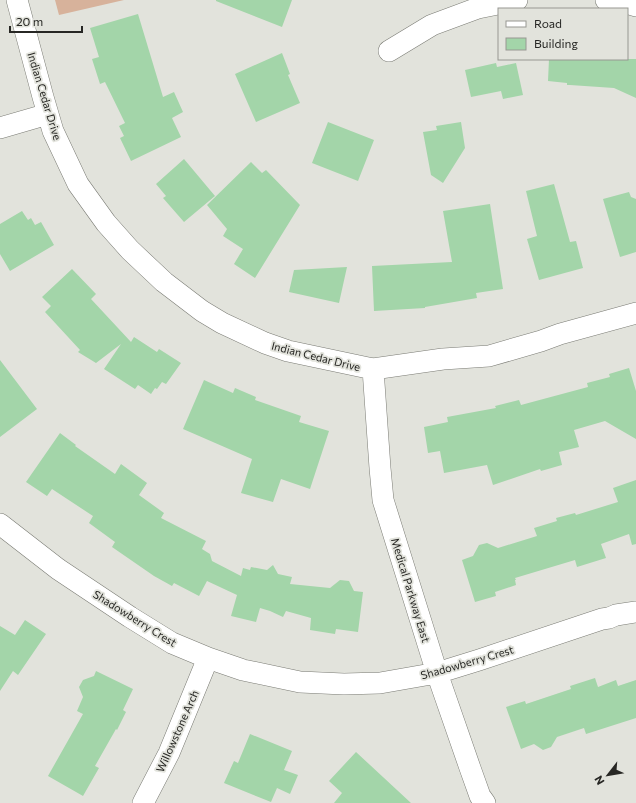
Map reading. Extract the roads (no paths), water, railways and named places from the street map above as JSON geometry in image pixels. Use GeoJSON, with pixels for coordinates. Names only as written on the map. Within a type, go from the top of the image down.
{"type":"FeatureCollection","features":[{"type":"Feature","properties":{"kind":"street","name":"Indian Cedar Drive"},"geometry":{"type":"LineString","coordinates":[[17,0],[53,130],[78,184],[106,223],[130,250],[164,282],[222,323],[288,351],[373,369],[443,359],[489,356],[636,313]]}},
{"type":"Feature","properties":{"kind":"street"},"geometry":{"type":"LineString","coordinates":[[389,51],[432,25],[478,8],[517,0]]}},
{"type":"Feature","properties":{"kind":"street"},"geometry":{"type":"LineString","coordinates":[[606,0],[636,6]]}},
{"type":"Feature","properties":{"kind":"street"},"geometry":{"type":"LineString","coordinates":[[0,128],[48,114]]}},
{"type":"Feature","properties":{"kind":"street","name":"Medical Parkway East"},"geometry":{"type":"LineString","coordinates":[[373,369],[383,500],[437,673],[480,796],[485,803]]}},
{"type":"Feature","properties":{"kind":"street","name":"Shadowberry Crest"},"geometry":{"type":"LineString","coordinates":[[0,524],[58,569],[130,618],[172,643],[208,658],[243,670],[300,682],[344,684],[380,683],[437,673],[602,619],[636,612]]}},
{"type":"Feature","properties":{"kind":"street","name":"Willowstone Arch"},"geometry":{"type":"LineString","coordinates":[[143,803],[169,753],[208,658]]}}]}
